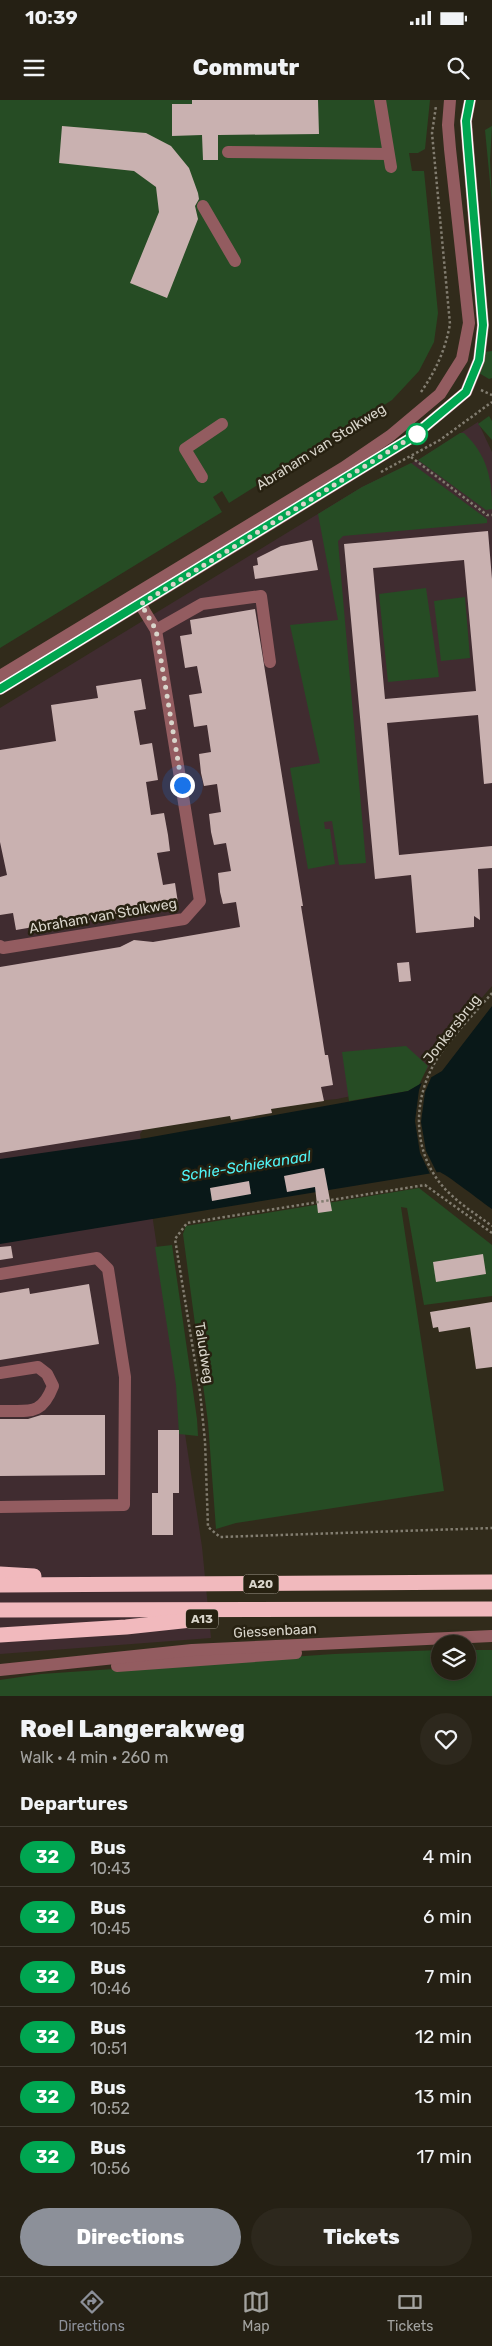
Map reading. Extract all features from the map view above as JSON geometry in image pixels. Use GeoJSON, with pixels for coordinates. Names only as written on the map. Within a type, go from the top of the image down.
{"type":"FeatureCollection","features":[{"type":"Feature","properties":{"kind":"highway","name":"A20"},"geometry":{"type":"LineString","coordinates":[[0,1574],[130,1584]]}},
{"type":"Feature","properties":{"kind":"highway","name":"A20"},"geometry":{"type":"LineString","coordinates":[[0,1586],[492,1582]]}},
{"type":"Feature","properties":{"kind":"highway","name":"A20"},"geometry":{"type":"LineString","coordinates":[[0,1610],[492,1609]]}},
{"type":"Feature","properties":{"kind":"highway","name":"A13"},"geometry":{"type":"LineString","coordinates":[[0,1635],[126,1627],[278,1610]]}},
{"type":"Feature","properties":{"kind":"street"},"geometry":{"type":"LineString","coordinates":[[228,152],[389,156],[380,100]]}},
{"type":"Feature","properties":{"kind":"street","name":"Abraham van Stolkweg"},"geometry":{"type":"LineString","coordinates":[[0,689],[343,468],[390,436],[440,394],[462,359],[469,324],[444,100]]}},
{"type":"Feature","properties":{"kind":"street","name":"Abraham van Stolkweg"},"geometry":{"type":"LineString","coordinates":[[0,676],[137,599],[411,438],[466,392],[479,360],[483,325],[466,121],[470,100]]}},
{"type":"Feature","properties":{"kind":"street"},"geometry":{"type":"LineString","coordinates":[[203,206],[235,260]]}},
{"type":"Feature","properties":{"kind":"street"},"geometry":{"type":"LineString","coordinates":[[202,477],[185,449],[222,424]]}},
{"type":"Feature","properties":{"kind":"street"},"geometry":{"type":"LineString","coordinates":[[156,630],[202,604],[261,596],[270,662]]}},
{"type":"Feature","properties":{"kind":"street","name":"Abraham van Stolkweg"},"geometry":{"type":"LineString","coordinates":[[0,946],[4,948],[184,919],[200,901],[156,630],[137,599]]}},
{"type":"Feature","properties":{"kind":"street"},"geometry":{"type":"LineString","coordinates":[[0,1274],[97,1258],[101,1261],[108,1268],[125,1377],[124,1505],[0,1507]]}},
{"type":"Feature","properties":{"kind":"street"},"geometry":{"type":"LineString","coordinates":[[0,1373],[38,1367],[47,1374],[53,1386],[46,1403],[36,1410],[0,1411]]}},
{"type":"Feature","properties":{"kind":"street","name":"Giessenbaan"},"geometry":{"type":"LineString","coordinates":[[0,1670],[192,1650],[492,1636]]}},
{"type":"Feature","properties":{"kind":"street"},"geometry":{"type":"LineString","coordinates":[[476,1644],[492,1643]]}},
{"type":"Feature","properties":{"kind":"street","name":"Giessenbaan"},"geometry":{"type":"LineString","coordinates":[[0,1677],[190,1660],[431,1646]]}},
{"type":"Feature","properties":{"kind":"path"},"geometry":{"type":"LineString","coordinates":[[420,393],[437,368],[444,352],[450,324],[432,133],[433,116],[444,100]]}},
{"type":"Feature","properties":{"kind":"path"},"geometry":{"type":"LineString","coordinates":[[411,457],[487,515],[492,515]]}},
{"type":"Feature","properties":{"kind":"path","name":"Jonkersbrug"},"geometry":{"type":"LineString","coordinates":[[492,993],[435,1062],[422,1090],[418,1120],[423,1151],[437,1179],[458,1202],[492,1226]]}},
{"type":"Feature","properties":{"kind":"path","name":"Taludweg"},"geometry":{"type":"LineString","coordinates":[[492,1233],[425,1185],[187,1223],[175,1239],[200,1392],[205,1441],[208,1527],[220,1538],[492,1528]]}},
{"type":"Feature","properties":{"kind":"shaded area"},"geometry":{"type":"Polygon","coordinates":[[[478,422],[492,452],[492,986],[460,1023],[418,1082],[337,1099],[152,1116],[140,1134],[202,1547],[211,1638],[0,1654],[0,708],[362,487],[418,460],[478,422]]]}},
{"type":"Feature","properties":{"kind":"green space"},"geometry":{"type":"Polygon","coordinates":[[[0,100],[430,100],[425,149],[418,153],[409,153],[412,171],[424,171],[438,313],[434,342],[419,371],[392,400],[229,503],[222,491],[213,497],[222,512],[0,648],[0,100]]]}},
{"type":"Feature","properties":{"kind":"green space"},"geometry":{"type":"Polygon","coordinates":[[[492,126],[490,160],[492,203],[485,130],[492,126]]]}},
{"type":"Feature","properties":{"kind":"green space"},"geometry":{"type":"Polygon","coordinates":[[[492,351],[492,378],[489,379],[479,373],[484,352],[492,351]]]}},
{"type":"Feature","properties":{"kind":"green space"},"geometry":{"type":"Polygon","coordinates":[[[489,416],[492,421],[492,440],[478,424],[489,416]]]}},
{"type":"Feature","properties":{"kind":"green space"},"geometry":{"type":"Polygon","coordinates":[[[460,433],[464,433],[472,441],[487,468],[491,487],[492,509],[486,510],[418,460],[460,433]]]}},
{"type":"Feature","properties":{"kind":"green space"},"geometry":{"type":"Polygon","coordinates":[[[411,463],[487,519],[487,523],[343,536],[338,541],[366,863],[339,865],[332,821],[324,822],[325,829],[330,829],[335,864],[308,869],[290,768],[320,763],[290,625],[338,620],[318,514],[362,487],[411,463]]]}},
{"type":"Feature","properties":{"kind":"green space"},"geometry":{"type":"Polygon","coordinates":[[[426,588],[439,677],[388,682],[379,594],[426,588]]]}},
{"type":"Feature","properties":{"kind":"green space"},"geometry":{"type":"Polygon","coordinates":[[[465,597],[470,658],[441,661],[434,601],[465,597]]]}},
{"type":"Feature","properties":{"kind":"green space"},"geometry":{"type":"Polygon","coordinates":[[[406,1046],[428,1066],[419,1085],[408,1091],[349,1101],[342,1052],[406,1046]]]}},
{"type":"Feature","properties":{"kind":"green space"},"geometry":{"type":"Polygon","coordinates":[[[419,1188],[492,1245],[492,1296],[424,1305],[407,1208],[401,1207],[444,1491],[236,1523],[216,1529],[208,1422],[183,1234],[186,1226],[419,1188]]]}},
{"type":"Feature","properties":{"kind":"green space"},"geometry":{"type":"Polygon","coordinates":[[[172,1245],[198,1436],[179,1434],[176,1385],[155,1247],[172,1245]]]}},
{"type":"Feature","properties":{"kind":"green space"},"geometry":{"type":"Polygon","coordinates":[[[431,1650],[431,1680],[476,1680],[476,1650],[492,1650],[492,1696],[0,1696],[0,1680],[41,1674],[334,1654],[431,1650]]]}},
{"type":"Feature","properties":{"kind":"water","name":"Schie-Schiekanaal"},"geometry":{"type":"Polygon","coordinates":[[[492,1006],[492,1209],[439,1172],[0,1244],[0,1159],[146,1138],[408,1091],[442,1071],[492,1006]]]}},
{"type":"Feature","properties":{"kind":"pier"},"geometry":{"type":"Polygon","coordinates":[[[433,1073],[425,1092],[421,1122],[426,1151],[438,1175],[431,1176],[420,1153],[415,1121],[419,1090],[424,1077],[433,1073]]]}},
{"type":"Feature","properties":{"kind":"building"},"geometry":{"type":"Polygon","coordinates":[[[192,100],[318,100],[319,134],[218,135],[218,160],[203,160],[202,135],[172,136],[172,104],[192,104],[192,100]]]}},
{"type":"Feature","properties":{"kind":"building"},"geometry":{"type":"Polygon","coordinates":[[[62,126],[146,133],[171,146],[189,168],[198,193],[199,199],[195,206],[198,219],[167,298],[130,283],[159,212],[156,187],[134,171],[59,163],[62,126]]]}},
{"type":"Feature","properties":{"kind":"building"},"geometry":{"type":"Polygon","coordinates":[[[488,531],[492,579],[492,783],[484,784],[478,715],[387,723],[399,855],[492,846],[492,868],[478,869],[480,920],[474,916],[474,927],[416,933],[411,875],[375,879],[344,544],[488,531]],[[464,560],[373,568],[385,699],[476,691],[464,560]]]}},
{"type":"Feature","properties":{"kind":"building"},"geometry":{"type":"Polygon","coordinates":[[[312,540],[318,570],[255,579],[253,566],[258,565],[257,558],[281,546],[312,540]]]}},
{"type":"Feature","properties":{"kind":"building"},"geometry":{"type":"Polygon","coordinates":[[[255,609],[325,1055],[328,1055],[333,1085],[321,1087],[324,1101],[271,1109],[272,1113],[231,1120],[230,1116],[0,1153],[0,967],[120,947],[134,940],[153,942],[240,927],[236,902],[223,904],[220,892],[218,873],[231,871],[226,843],[214,845],[211,832],[209,814],[221,812],[217,784],[204,786],[199,754],[211,752],[207,725],[194,727],[189,695],[202,693],[197,666],[185,668],[180,636],[192,634],[190,620],[255,609]]]}},
{"type":"Feature","properties":{"kind":"building"},"geometry":{"type":"Polygon","coordinates":[[[141,679],[146,709],[134,711],[140,745],[152,743],[158,780],[146,782],[151,815],[164,813],[170,851],[157,853],[163,885],[175,883],[178,903],[115,914],[114,911],[89,920],[56,921],[57,923],[16,930],[13,913],[0,915],[0,877],[7,875],[0,842],[0,750],[56,741],[51,705],[98,698],[96,686],[141,679]]]}},
{"type":"Feature","properties":{"kind":"building"},"geometry":{"type":"Polygon","coordinates":[[[409,962],[411,981],[399,982],[397,963],[409,962]]]}},
{"type":"Feature","properties":{"kind":"building"},"geometry":{"type":"Polygon","coordinates":[[[324,1168],[332,1211],[318,1213],[315,1187],[287,1192],[284,1176],[324,1168]]]}},
{"type":"Feature","properties":{"kind":"building"},"geometry":{"type":"Polygon","coordinates":[[[249,1181],[251,1194],[212,1201],[210,1188],[249,1181]]]}},
{"type":"Feature","properties":{"kind":"building"},"geometry":{"type":"Polygon","coordinates":[[[11,1246],[13,1258],[0,1260],[0,1247],[11,1246]]]}},
{"type":"Feature","properties":{"kind":"building"},"geometry":{"type":"Polygon","coordinates":[[[483,1254],[486,1274],[436,1282],[433,1262],[483,1254]]]}},
{"type":"Feature","properties":{"kind":"building"},"geometry":{"type":"Polygon","coordinates":[[[89,1284],[99,1344],[0,1360],[0,1293],[29,1288],[30,1294],[89,1284]]]}},
{"type":"Feature","properties":{"kind":"building"},"geometry":{"type":"Polygon","coordinates":[[[492,1302],[492,1367],[476,1369],[470,1327],[439,1332],[438,1327],[433,1328],[430,1312],[492,1302]]]}},
{"type":"Feature","properties":{"kind":"building"},"geometry":{"type":"Polygon","coordinates":[[[41,1415],[105,1415],[105,1475],[0,1476],[0,1419],[28,1419],[41,1415]]]}},
{"type":"Feature","properties":{"kind":"building"},"geometry":{"type":"Polygon","coordinates":[[[158,1430],[179,1430],[179,1493],[173,1493],[173,1535],[152,1535],[152,1493],[158,1493],[158,1430]]]}},
{"type":"Feature","properties":{"kind":"bus line","name":"32"},"geometry":{"type":"LineString","coordinates":[[0,689],[342,482],[411,438],[452,406],[466,392],[474,378],[479,360],[483,325],[466,121],[470,100]]}},
{"type":"Feature","properties":{"kind":"route"},"geometry":{"type":"LineString","coordinates":[[182,785],[156,630],[141,604],[342,482],[417,434]]}}]}
